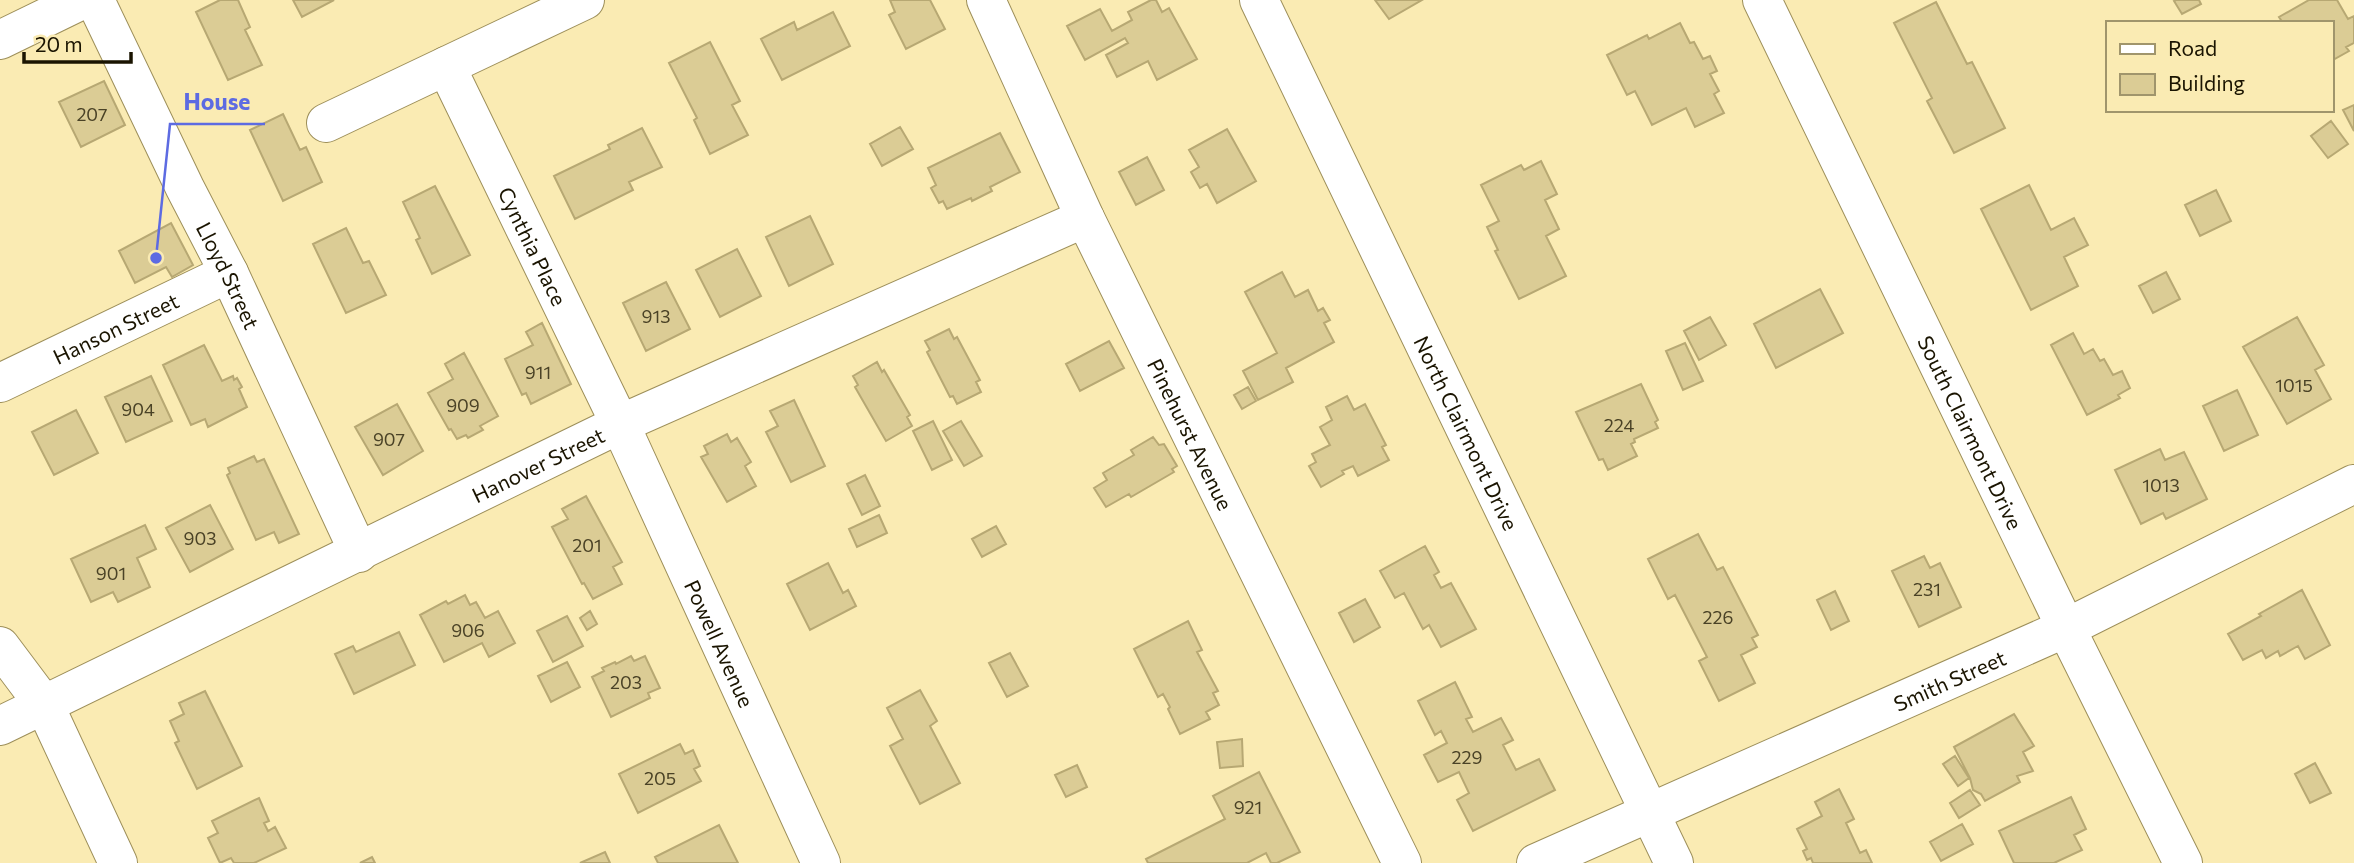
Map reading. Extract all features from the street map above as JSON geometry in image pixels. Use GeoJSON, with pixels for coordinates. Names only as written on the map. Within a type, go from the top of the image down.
{"type":"FeatureCollection","features":[{"type":"Feature","properties":{"kind":"street"},"geometry":{"type":"LineString","coordinates":[[0,40],[82,0]]}},
{"type":"Feature","properties":{"kind":"street","name":"Lloyd Street"},"geometry":{"type":"LineString","coordinates":[[95,0],[184,188],[229,273],[359,553]]}},
{"type":"Feature","properties":{"kind":"street"},"geometry":{"type":"LineString","coordinates":[[326,123],[585,0]]}},
{"type":"Feature","properties":{"kind":"street","name":"Pinehurst Avenue"},"geometry":{"type":"LineString","coordinates":[[986,0],[1085,218],[1402,863]]}},
{"type":"Feature","properties":{"kind":"street","name":"North Clairmont Drive"},"geometry":{"type":"LineString","coordinates":[[1259,0],[1674,863]]}},
{"type":"Feature","properties":{"kind":"street","name":"South Clairmont Drive"},"geometry":{"type":"LineString","coordinates":[[1762,0],[2066,628],[2183,863]]}},
{"type":"Feature","properties":{"kind":"street","name":"Cynthia Place"},"geometry":{"type":"LineString","coordinates":[[446,66],[620,424]]}},
{"type":"Feature","properties":{"kind":"street","name":"Hanover Street"},"geometry":{"type":"LineString","coordinates":[[0,726],[620,424],[1085,218]]}},
{"type":"Feature","properties":{"kind":"street","name":"Hanson Street"},"geometry":{"type":"LineString","coordinates":[[0,383],[229,273]]}},
{"type":"Feature","properties":{"kind":"street","name":"Powell Avenue"},"geometry":{"type":"LineString","coordinates":[[620,424],[821,863]]}},
{"type":"Feature","properties":{"kind":"street","name":"Smith Street"},"geometry":{"type":"LineString","coordinates":[[1536,863],[2066,628],[2354,484]]}},
{"type":"Feature","properties":{"kind":"street"},"geometry":{"type":"LineString","coordinates":[[0,646],[44,706],[118,863]]}},
{"type":"Feature","properties":{"kind":"building"},"geometry":{"type":"Polygon","coordinates":[[[220,0],[238,0],[250,27],[245,30],[262,65],[228,80],[196,12],[220,0]]]}},
{"type":"Feature","properties":{"kind":"building"},"geometry":{"type":"Polygon","coordinates":[[[293,0],[334,0],[302,17],[293,0]]]}},
{"type":"Feature","properties":{"kind":"building"},"geometry":{"type":"Polygon","coordinates":[[[890,0],[930,0],[945,29],[906,49],[889,15],[895,12],[890,0]]]}},
{"type":"Feature","properties":{"kind":"building"},"geometry":{"type":"Polygon","coordinates":[[[1156,0],[1162,12],[1169,8],[1197,59],[1157,80],[1148,61],[1117,77],[1106,55],[1128,43],[1125,38],[1085,60],[1067,26],[1100,9],[1112,31],[1132,20],[1128,12],[1156,0]]]}},
{"type":"Feature","properties":{"kind":"building"},"geometry":{"type":"Polygon","coordinates":[[[1375,0],[1422,0],[1389,19],[1375,0]]]}},
{"type":"Feature","properties":{"kind":"building"},"geometry":{"type":"Polygon","coordinates":[[[2199,0],[2201,4],[2182,14],[2174,1],[2199,0]]]}},
{"type":"Feature","properties":{"kind":"building"},"geometry":{"type":"Polygon","coordinates":[[[2309,0],[2337,0],[2348,19],[2354,16],[2354,43],[2346,47],[2349,51],[2333,60],[2333,21],[2282,21],[2279,17],[2309,0]]]}},
{"type":"Feature","properties":{"kind":"building"},"geometry":{"type":"Polygon","coordinates":[[[1936,2],[1967,64],[1972,62],[2005,128],[1954,153],[1927,101],[1932,98],[1894,23],[1936,2]]]}},
{"type":"Feature","properties":{"kind":"building"},"geometry":{"type":"Polygon","coordinates":[[[833,12],[850,46],[782,80],[761,39],[794,22],[797,30],[833,12]]]}},
{"type":"Feature","properties":{"kind":"building"},"geometry":{"type":"Polygon","coordinates":[[[1680,23],[1690,43],[1694,42],[1703,59],[1710,56],[1717,71],[1710,74],[1719,91],[1714,94],[1724,113],[1695,127],[1686,108],[1652,125],[1635,91],[1627,95],[1607,55],[1647,35],[1649,39],[1680,23]]]}},
{"type":"Feature","properties":{"kind":"building"},"geometry":{"type":"Polygon","coordinates":[[[710,42],[740,101],[732,105],[748,135],[710,154],[694,120],[697,118],[669,63],[710,42]]]}},
{"type":"Feature","properties":{"kind":"building"},"geometry":{"type":"Polygon","coordinates":[[[104,81],[125,125],[81,147],[59,102],[104,81]]]}},
{"type":"Feature","properties":{"kind":"building"},"geometry":{"type":"Polygon","coordinates":[[[2354,105],[2354,131],[2343,110],[2354,105]]]}},
{"type":"Feature","properties":{"kind":"building"},"geometry":{"type":"Polygon","coordinates":[[[283,114],[300,150],[306,147],[322,182],[283,201],[250,130],[283,114]]]}},
{"type":"Feature","properties":{"kind":"building"},"geometry":{"type":"Polygon","coordinates":[[[2331,121],[2348,144],[2328,158],[2311,136],[2331,121]]]}},
{"type":"Feature","properties":{"kind":"building"},"geometry":{"type":"Polygon","coordinates":[[[900,127],[913,149],[882,166],[870,144],[900,127]]]}},
{"type":"Feature","properties":{"kind":"building"},"geometry":{"type":"Polygon","coordinates":[[[642,128],[662,167],[629,182],[633,190],[575,219],[554,176],[610,149],[608,145],[642,128]]]}},
{"type":"Feature","properties":{"kind":"building"},"geometry":{"type":"Polygon","coordinates":[[[1227,129],[1256,181],[1217,203],[1207,184],[1200,188],[1191,172],[1199,167],[1189,150],[1227,129]]]}},
{"type":"Feature","properties":{"kind":"building"},"geometry":{"type":"Polygon","coordinates":[[[1000,133],[1020,172],[990,187],[992,191],[972,201],[971,198],[947,209],[943,201],[939,203],[931,188],[936,185],[928,168],[1000,133]]]}},
{"type":"Feature","properties":{"kind":"building"},"geometry":{"type":"Polygon","coordinates":[[[1147,157],[1164,190],[1136,205],[1119,172],[1147,157]]]}},
{"type":"Feature","properties":{"kind":"building"},"geometry":{"type":"Polygon","coordinates":[[[1541,161],[1557,194],[1545,200],[1559,229],[1546,236],[1566,276],[1519,299],[1495,251],[1498,250],[1487,227],[1499,221],[1481,185],[1521,165],[1524,170],[1541,161]]]}},
{"type":"Feature","properties":{"kind":"building"},"geometry":{"type":"Polygon","coordinates":[[[2029,185],[2051,230],[2074,218],[2088,245],[2064,257],[2078,286],[2031,310],[1981,209],[2029,185]]]}},
{"type":"Feature","properties":{"kind":"building"},"geometry":{"type":"Polygon","coordinates":[[[435,186],[470,255],[432,274],[416,240],[420,238],[403,202],[435,186]]]}},
{"type":"Feature","properties":{"kind":"building"},"geometry":{"type":"Polygon","coordinates":[[[2216,190],[2231,221],[2200,236],[2185,205],[2216,190]]]}},
{"type":"Feature","properties":{"kind":"building"},"geometry":{"type":"Polygon","coordinates":[[[810,216],[833,264],[789,286],[766,237],[810,216]]]}},
{"type":"Feature","properties":{"kind":"building"},"geometry":{"type":"Polygon","coordinates":[[[171,223],[193,265],[172,277],[166,267],[135,283],[119,251],[171,223]]]}},
{"type":"Feature","properties":{"kind":"building"},"geometry":{"type":"Polygon","coordinates":[[[346,228],[363,263],[369,261],[386,295],[346,313],[313,244],[346,228]]]}},
{"type":"Feature","properties":{"kind":"building"},"geometry":{"type":"Polygon","coordinates":[[[737,249],[761,296],[720,317],[696,270],[737,249]]]}},
{"type":"Feature","properties":{"kind":"building"},"geometry":{"type":"Polygon","coordinates":[[[1282,272],[1295,297],[1308,290],[1318,311],[1323,308],[1330,320],[1324,323],[1334,342],[1286,368],[1293,382],[1258,400],[1243,371],[1277,353],[1245,292],[1282,272]]]}},
{"type":"Feature","properties":{"kind":"building"},"geometry":{"type":"Polygon","coordinates":[[[2166,272],[2180,299],[2153,313],[2139,286],[2166,272]]]}},
{"type":"Feature","properties":{"kind":"building"},"geometry":{"type":"Polygon","coordinates":[[[666,282],[690,329],[646,351],[623,303],[666,282]]]}},
{"type":"Feature","properties":{"kind":"building"},"geometry":{"type":"Polygon","coordinates":[[[1820,289],[1843,333],[1776,368],[1754,324],[1820,289]]]}},
{"type":"Feature","properties":{"kind":"building"},"geometry":{"type":"Polygon","coordinates":[[[1710,317],[1726,345],[1699,360],[1684,331],[1710,317]]]}},
{"type":"Feature","properties":{"kind":"building"},"geometry":{"type":"Polygon","coordinates":[[[2297,317],[2324,365],[2315,370],[2331,399],[2287,424],[2243,347],[2297,317]]]}},
{"type":"Feature","properties":{"kind":"building"},"geometry":{"type":"Polygon","coordinates":[[[542,323],[571,384],[531,404],[526,393],[522,395],[505,359],[533,345],[526,332],[542,323]]]}},
{"type":"Feature","properties":{"kind":"building"},"geometry":{"type":"Polygon","coordinates":[[[949,329],[954,339],[957,337],[980,380],[976,382],[981,392],[957,404],[953,396],[950,397],[927,352],[930,350],[925,341],[949,329]]]}},
{"type":"Feature","properties":{"kind":"building"},"geometry":{"type":"Polygon","coordinates":[[[2073,333],[2084,354],[2093,349],[2100,361],[2104,359],[2113,375],[2122,371],[2130,388],[2118,395],[2120,398],[2087,415],[2051,345],[2073,333]]]}},
{"type":"Feature","properties":{"kind":"building"},"geometry":{"type":"Polygon","coordinates":[[[1109,341],[1124,368],[1080,391],[1066,364],[1109,341]]]}},
{"type":"Feature","properties":{"kind":"building"},"geometry":{"type":"Polygon","coordinates":[[[1685,343],[1703,381],[1683,390],[1666,351],[1685,343]]]}},
{"type":"Feature","properties":{"kind":"building"},"geometry":{"type":"Polygon","coordinates":[[[204,345],[222,381],[233,376],[234,380],[237,378],[247,407],[208,427],[205,419],[191,425],[163,365],[204,345]]]}},
{"type":"Feature","properties":{"kind":"building"},"geometry":{"type":"Polygon","coordinates":[[[464,353],[498,416],[480,426],[483,430],[468,438],[466,435],[457,439],[428,393],[453,379],[445,364],[464,353]]]}},
{"type":"Feature","properties":{"kind":"building"},"geometry":{"type":"Polygon","coordinates":[[[877,362],[910,415],[907,417],[912,426],[886,441],[855,387],[858,385],[853,376],[877,362]]]}},
{"type":"Feature","properties":{"kind":"building"},"geometry":{"type":"Polygon","coordinates":[[[151,376],[172,421],[126,442],[105,397],[151,376]]]}},
{"type":"Feature","properties":{"kind":"building"},"geometry":{"type":"Polygon","coordinates":[[[1641,384],[1658,420],[1655,422],[1658,428],[1634,439],[1635,442],[1631,444],[1637,456],[1608,470],[1603,459],[1599,460],[1576,412],[1641,384]]]}},
{"type":"Feature","properties":{"kind":"building"},"geometry":{"type":"Polygon","coordinates":[[[1248,387],[1256,401],[1242,409],[1234,395],[1248,387]]]}},
{"type":"Feature","properties":{"kind":"building"},"geometry":{"type":"Polygon","coordinates":[[[2237,390],[2258,435],[2224,451],[2203,406],[2237,390]]]}},
{"type":"Feature","properties":{"kind":"building"},"geometry":{"type":"Polygon","coordinates":[[[1347,396],[1354,410],[1365,404],[1386,445],[1382,447],[1389,460],[1358,476],[1353,466],[1321,487],[1309,466],[1316,462],[1312,454],[1330,445],[1320,427],[1332,420],[1326,407],[1347,396]]]}},
{"type":"Feature","properties":{"kind":"building"},"geometry":{"type":"Polygon","coordinates":[[[794,400],[825,466],[791,482],[766,432],[778,426],[770,411],[794,400]]]}},
{"type":"Feature","properties":{"kind":"building"},"geometry":{"type":"Polygon","coordinates":[[[397,404],[423,451],[383,475],[355,427],[397,404]]]}},
{"type":"Feature","properties":{"kind":"building"},"geometry":{"type":"Polygon","coordinates":[[[76,410],[98,453],[54,475],[32,432],[76,410]]]}},
{"type":"Feature","properties":{"kind":"building"},"geometry":{"type":"Polygon","coordinates":[[[933,421],[952,460],[932,470],[913,431],[933,421]]]}},
{"type":"Feature","properties":{"kind":"building"},"geometry":{"type":"Polygon","coordinates":[[[961,421],[982,456],[964,466],[943,431],[961,421]]]}},
{"type":"Feature","properties":{"kind":"building"},"geometry":{"type":"Polygon","coordinates":[[[727,434],[731,442],[737,438],[751,462],[745,466],[756,486],[727,502],[701,457],[708,454],[704,446],[727,434]]]}},
{"type":"Feature","properties":{"kind":"building"},"geometry":{"type":"Polygon","coordinates":[[[1153,437],[1159,445],[1164,444],[1177,466],[1172,469],[1174,472],[1131,497],[1129,494],[1106,507],[1094,488],[1107,480],[1103,473],[1134,455],[1131,450],[1153,437]]]}},
{"type":"Feature","properties":{"kind":"building"},"geometry":{"type":"Polygon","coordinates":[[[2160,449],[2165,460],[2184,452],[2207,499],[2166,519],[2163,513],[2141,524],[2115,470],[2160,449]]]}},
{"type":"Feature","properties":{"kind":"building"},"geometry":{"type":"Polygon","coordinates":[[[254,456],[257,462],[264,459],[299,534],[279,543],[274,532],[256,540],[227,475],[230,473],[228,468],[254,456]]]}},
{"type":"Feature","properties":{"kind":"building"},"geometry":{"type":"Polygon","coordinates":[[[865,475],[880,506],[862,515],[847,484],[865,475]]]}},
{"type":"Feature","properties":{"kind":"building"},"geometry":{"type":"Polygon","coordinates":[[[586,496],[622,562],[613,567],[622,584],[593,599],[584,583],[582,584],[552,527],[568,519],[562,509],[586,496]]]}},
{"type":"Feature","properties":{"kind":"building"},"geometry":{"type":"Polygon","coordinates":[[[210,505],[233,549],[190,572],[166,528],[210,505]]]}},
{"type":"Feature","properties":{"kind":"building"},"geometry":{"type":"Polygon","coordinates":[[[879,515],[887,533],[857,547],[849,529],[879,515]]]}},
{"type":"Feature","properties":{"kind":"building"},"geometry":{"type":"Polygon","coordinates":[[[145,525],[156,549],[137,558],[150,587],[118,602],[113,592],[91,602],[71,559],[145,525]]]}},
{"type":"Feature","properties":{"kind":"building"},"geometry":{"type":"Polygon","coordinates":[[[996,526],[1006,544],[982,557],[972,539],[996,526]]]}},
{"type":"Feature","properties":{"kind":"building"},"geometry":{"type":"Polygon","coordinates":[[[1698,534],[1717,570],[1723,567],[1758,635],[1752,638],[1757,647],[1741,655],[1755,683],[1719,701],[1699,661],[1707,657],[1675,595],[1668,599],[1648,559],[1698,534]]]}},
{"type":"Feature","properties":{"kind":"building"},"geometry":{"type":"Polygon","coordinates":[[[1425,546],[1439,572],[1434,575],[1441,588],[1451,583],[1476,629],[1441,647],[1429,625],[1423,629],[1404,593],[1395,598],[1380,571],[1425,546]]]}},
{"type":"Feature","properties":{"kind":"building"},"geometry":{"type":"Polygon","coordinates":[[[1924,556],[1930,568],[1940,563],[1961,607],[1919,627],[1892,571],[1924,556]]]}},
{"type":"Feature","properties":{"kind":"building"},"geometry":{"type":"Polygon","coordinates":[[[828,563],[843,593],[848,590],[856,606],[810,630],[787,584],[828,563]]]}},
{"type":"Feature","properties":{"kind":"building"},"geometry":{"type":"Polygon","coordinates":[[[2302,590],[2330,645],[2305,659],[2298,646],[2280,656],[2278,651],[2266,658],[2262,650],[2243,660],[2228,634],[2302,590]]]}},
{"type":"Feature","properties":{"kind":"building"},"geometry":{"type":"Polygon","coordinates":[[[1835,591],[1849,621],[1831,630],[1817,600],[1835,591]]]}},
{"type":"Feature","properties":{"kind":"building"},"geometry":{"type":"Polygon","coordinates":[[[465,595],[470,605],[476,602],[485,618],[498,611],[515,643],[489,657],[482,643],[444,662],[420,615],[446,601],[448,604],[465,595]]]}},
{"type":"Feature","properties":{"kind":"building"},"geometry":{"type":"Polygon","coordinates":[[[1365,599],[1380,627],[1354,642],[1339,613],[1365,599]]]}},
{"type":"Feature","properties":{"kind":"building"},"geometry":{"type":"Polygon","coordinates":[[[590,611],[597,624],[587,630],[580,618],[590,611]]]}},
{"type":"Feature","properties":{"kind":"building"},"geometry":{"type":"Polygon","coordinates":[[[567,616],[583,646],[553,662],[537,631],[567,616]]]}},
{"type":"Feature","properties":{"kind":"building"},"geometry":{"type":"Polygon","coordinates":[[[1188,621],[1202,650],[1197,652],[1218,691],[1213,693],[1219,705],[1206,712],[1210,719],[1180,734],[1163,694],[1158,697],[1134,649],[1188,621]]]}},
{"type":"Feature","properties":{"kind":"building"},"geometry":{"type":"Polygon","coordinates":[[[399,632],[415,665],[354,694],[335,654],[353,646],[356,652],[399,632]]]}},
{"type":"Feature","properties":{"kind":"building"},"geometry":{"type":"Polygon","coordinates":[[[1010,653],[1028,686],[1007,697],[989,663],[1010,653]]]}},
{"type":"Feature","properties":{"kind":"building"},"geometry":{"type":"Polygon","coordinates":[[[631,656],[634,661],[645,656],[660,688],[648,693],[650,698],[611,717],[592,677],[604,671],[602,668],[631,656]]]}},
{"type":"Feature","properties":{"kind":"building"},"geometry":{"type":"Polygon","coordinates":[[[567,662],[580,687],[551,702],[538,676],[567,662]]]}},
{"type":"Feature","properties":{"kind":"building"},"geometry":{"type":"Polygon","coordinates":[[[1455,682],[1472,717],[1466,719],[1473,732],[1501,718],[1513,740],[1503,745],[1516,770],[1539,759],[1555,790],[1473,831],[1457,800],[1469,793],[1459,772],[1438,782],[1424,755],[1447,743],[1441,731],[1435,735],[1418,701],[1455,682]]]}},
{"type":"Feature","properties":{"kind":"building"},"geometry":{"type":"Polygon","coordinates":[[[920,690],[937,721],[930,726],[960,783],[920,804],[890,746],[903,739],[887,708],[920,690]]]}},
{"type":"Feature","properties":{"kind":"building"},"geometry":{"type":"Polygon","coordinates":[[[205,691],[242,766],[197,789],[175,743],[179,741],[170,721],[184,714],[179,703],[205,691]]]}},
{"type":"Feature","properties":{"kind":"building"},"geometry":{"type":"Polygon","coordinates":[[[2014,714],[2034,746],[2023,752],[2033,771],[2017,776],[2020,782],[1985,801],[1981,794],[1973,790],[1970,778],[1954,747],[2014,714]]]}},
{"type":"Feature","properties":{"kind":"building"},"geometry":{"type":"Polygon","coordinates":[[[1242,739],[1243,766],[1220,768],[1217,742],[1242,739]]]}},
{"type":"Feature","properties":{"kind":"building"},"geometry":{"type":"Polygon","coordinates":[[[680,744],[685,754],[693,750],[700,766],[694,769],[701,781],[638,813],[619,774],[680,744]]]}},
{"type":"Feature","properties":{"kind":"building"},"geometry":{"type":"Polygon","coordinates":[[[1955,756],[1969,778],[1958,786],[1943,764],[1955,756]]]}},
{"type":"Feature","properties":{"kind":"building"},"geometry":{"type":"Polygon","coordinates":[[[2315,763],[2331,793],[2310,803],[2295,774],[2315,763]]]}},
{"type":"Feature","properties":{"kind":"building"},"geometry":{"type":"Polygon","coordinates":[[[1077,765],[1087,787],[1066,797],[1055,775],[1077,765]]]}},
{"type":"Feature","properties":{"kind":"building"},"geometry":{"type":"Polygon","coordinates":[[[1259,772],[1300,852],[1277,863],[1271,863],[1266,853],[1247,863],[1148,863],[1146,859],[1225,819],[1213,796],[1259,772]]]}},
{"type":"Feature","properties":{"kind":"building"},"geometry":{"type":"Polygon","coordinates":[[[1839,789],[1854,819],[1846,823],[1860,853],[1866,850],[1872,863],[1813,863],[1811,858],[1807,860],[1803,851],[1807,849],[1797,829],[1822,816],[1815,802],[1839,789]]]}},
{"type":"Feature","properties":{"kind":"building"},"geometry":{"type":"Polygon","coordinates":[[[1970,790],[1980,805],[1959,818],[1950,803],[1970,790]]]}},
{"type":"Feature","properties":{"kind":"building"},"geometry":{"type":"Polygon","coordinates":[[[2071,797],[2086,829],[2074,835],[2082,850],[2054,863],[2014,863],[1999,831],[2071,797]]]}},
{"type":"Feature","properties":{"kind":"building"},"geometry":{"type":"Polygon","coordinates":[[[259,798],[269,821],[264,823],[268,831],[275,827],[286,848],[254,863],[234,863],[231,858],[220,863],[208,838],[218,833],[212,821],[259,798]]]}},
{"type":"Feature","properties":{"kind":"building"},"geometry":{"type":"Polygon","coordinates":[[[1962,824],[1973,844],[1941,861],[1930,842],[1962,824]]]}},
{"type":"Feature","properties":{"kind":"building"},"geometry":{"type":"Polygon","coordinates":[[[719,825],[738,863],[658,863],[655,857],[719,825]]]}},
{"type":"Feature","properties":{"kind":"building"},"geometry":{"type":"Polygon","coordinates":[[[605,852],[610,863],[580,863],[605,852]]]}},
{"type":"Feature","properties":{"kind":"building"},"geometry":{"type":"Polygon","coordinates":[[[372,857],[375,863],[360,863],[372,857]]]}},
{"type":"Feature","properties":{"kind":"place","name":"House"},"geometry":{"type":"Point","coordinates":[156,258]}}]}
